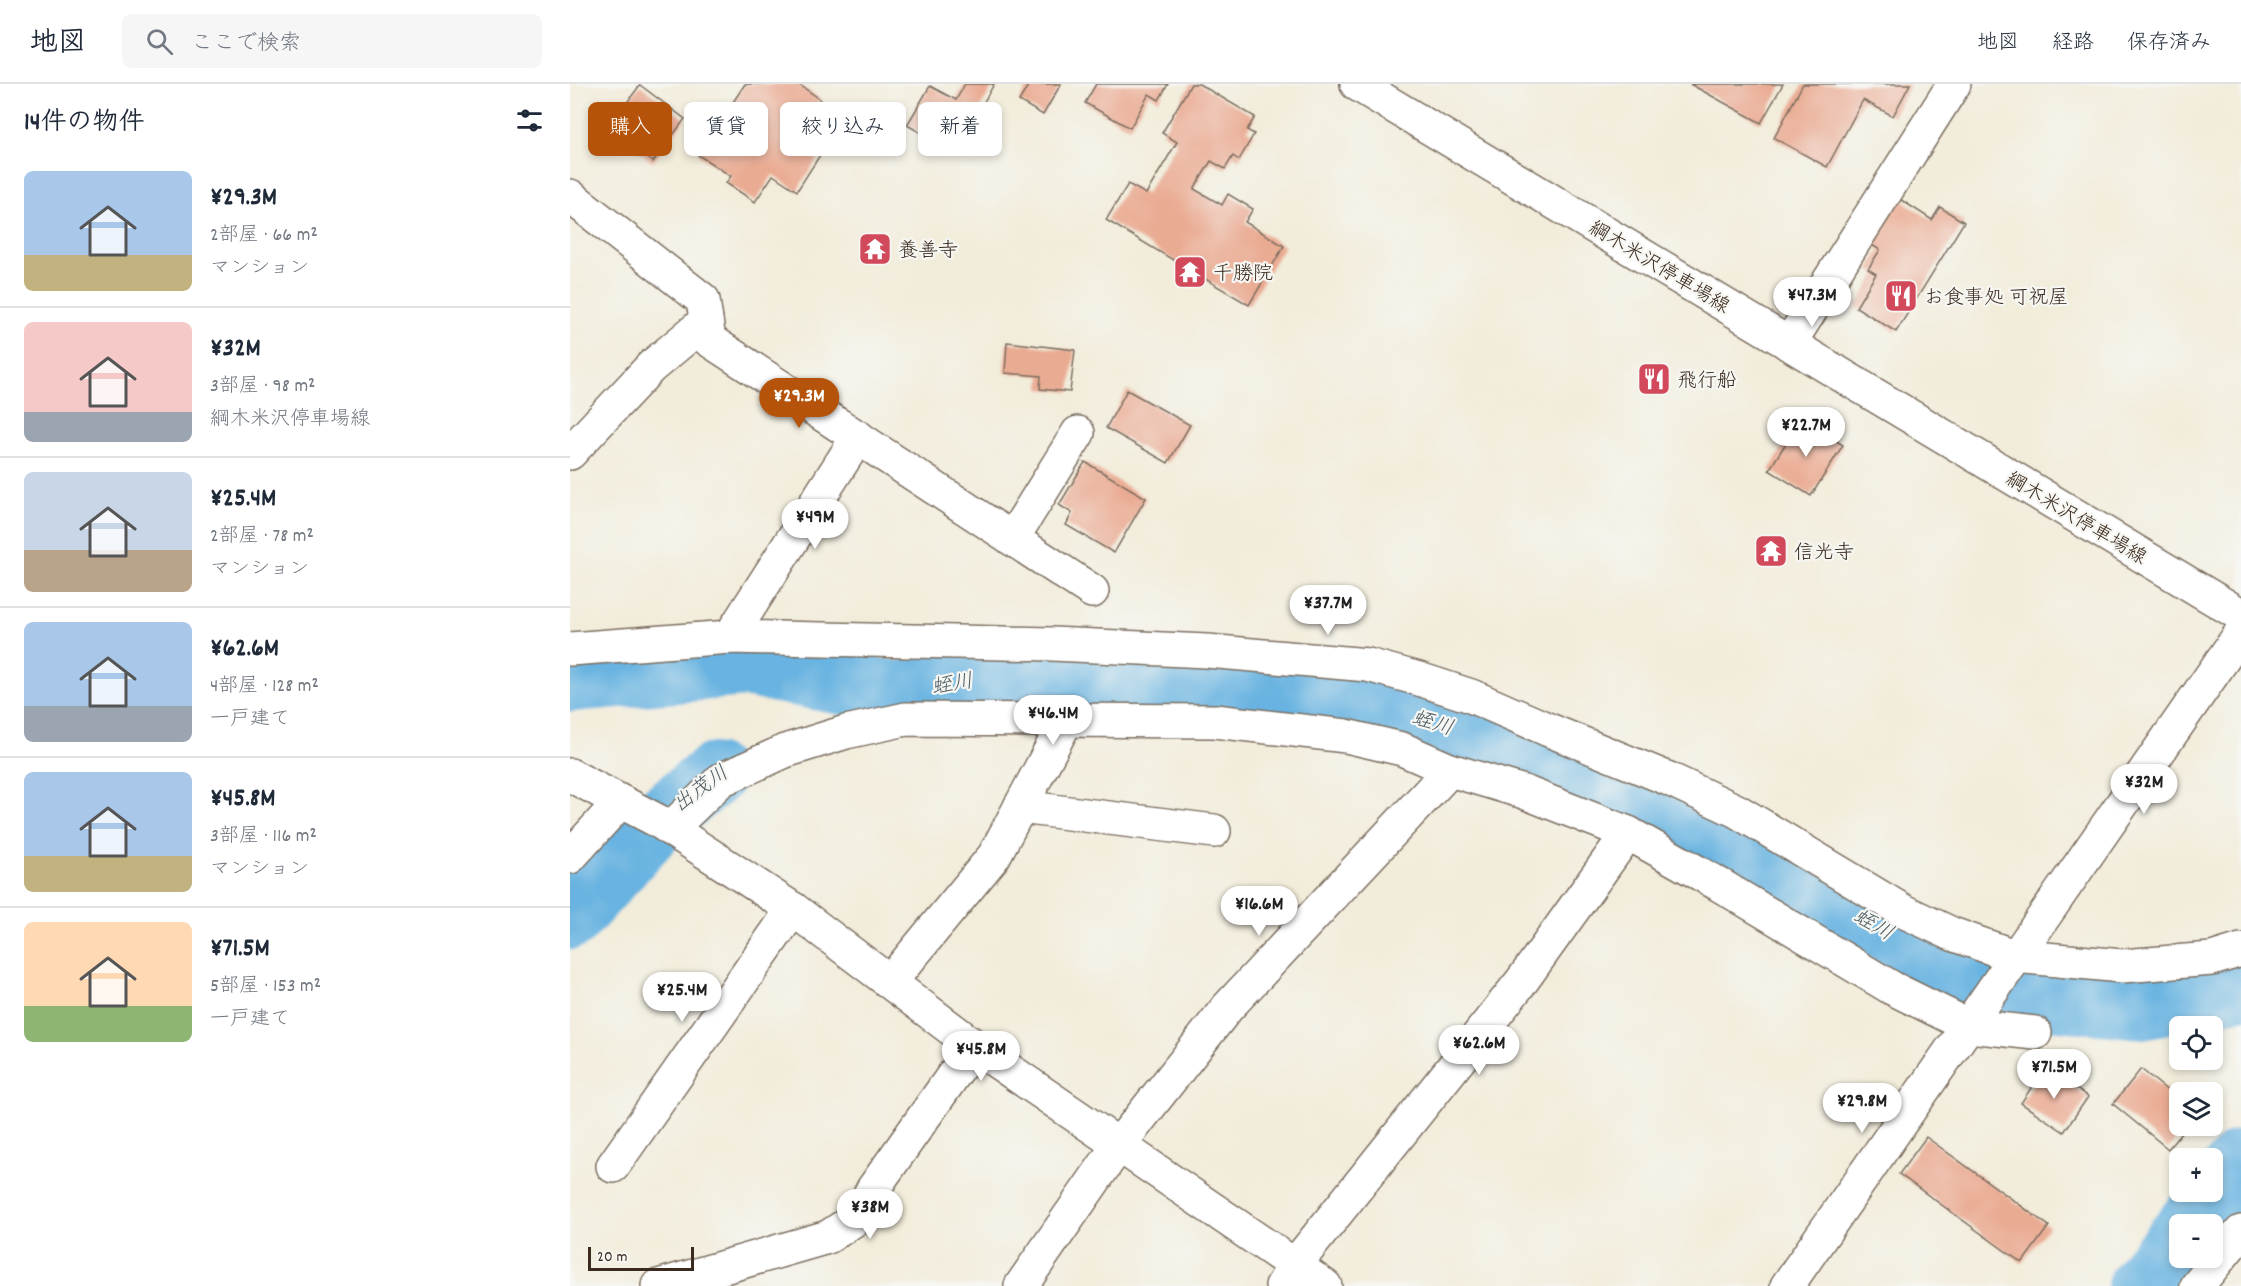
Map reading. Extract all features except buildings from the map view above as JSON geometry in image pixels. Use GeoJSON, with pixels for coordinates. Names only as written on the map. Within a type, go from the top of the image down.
{"type":"FeatureCollection","features":[{"type":"Feature","properties":{"kind":"street","name":"綱木米沢停車場線"},"geometry":{"type":"LineString","coordinates":[[1357,84],[2241,615]]}},
{"type":"Feature","properties":{"kind":"street"},"geometry":{"type":"LineString","coordinates":[[1789,344],[1954,84]]}},
{"type":"Feature","properties":{"kind":"street"},"geometry":{"type":"LineString","coordinates":[[570,196],[703,300],[710,340],[1092,591]]}},
{"type":"Feature","properties":{"kind":"street"},"geometry":{"type":"LineString","coordinates":[[570,453],[651,367],[706,321]]}},
{"type":"Feature","properties":{"kind":"street"},"geometry":{"type":"LineString","coordinates":[[1012,539],[1078,433]]}},
{"type":"Feature","properties":{"kind":"street"},"geometry":{"type":"LineString","coordinates":[[730,637],[858,437]]}},
{"type":"Feature","properties":{"kind":"street"},"geometry":{"type":"LineString","coordinates":[[1787,1286],[2241,633]]}},
{"type":"Feature","properties":{"kind":"street"},"geometry":{"type":"LineString","coordinates":[[570,648],[730,637],[1076,645],[1207,651],[1368,665],[1471,696],[1669,779],[1737,811],[1902,911],[2010,963],[2122,966],[2212,959],[2241,950]]}},
{"type":"Feature","properties":{"kind":"street"},"geometry":{"type":"LineString","coordinates":[[570,857],[645,815],[785,751],[846,732],[906,719],[1215,721],[1346,736],[1402,748],[1450,770],[1524,792],[1628,833],[1892,988],[1974,1019],[2035,1033]]}},
{"type":"Feature","properties":{"kind":"street"},"geometry":{"type":"LineString","coordinates":[[890,982],[994,856],[1066,721]]}},
{"type":"Feature","properties":{"kind":"street"},"geometry":{"type":"LineString","coordinates":[[1021,1286],[1118,1146],[1227,1008],[1450,770]]}},
{"type":"Feature","properties":{"kind":"street"},"geometry":{"type":"LineString","coordinates":[[570,775],[645,815],[793,909],[974,1046],[1118,1146],[1288,1276],[1325,1286]]}},
{"type":"Feature","properties":{"kind":"street"},"geometry":{"type":"LineString","coordinates":[[1020,807],[1214,831]]}},
{"type":"Feature","properties":{"kind":"street"},"geometry":{"type":"LineString","coordinates":[[1288,1276],[1522,981],[1628,833]]}},
{"type":"Feature","properties":{"kind":"street"},"geometry":{"type":"LineString","coordinates":[[613,1166],[793,909]]}},
{"type":"Feature","properties":{"kind":"street"},"geometry":{"type":"LineString","coordinates":[[658,1286],[828,1237],[856,1218],[873,1189],[974,1046]]}},
{"type":"Feature","properties":{"kind":"street"},"geometry":{"type":"LineString","coordinates":[[2198,1286],[2241,1232]]}},
{"type":"Feature","properties":{"kind":"waterway","name":"蛭川"},"geometry":{"type":"LineString","coordinates":[[570,680],[745,665],[897,693],[1018,672],[1144,678],[1268,692],[1419,715],[1588,776],[1745,850],[1972,980],[2049,998],[2141,1007],[2241,987]]}},
{"type":"Feature","properties":{"kind":"waterway","name":"出茂川"},"geometry":{"type":"LineString","coordinates":[[570,918],[661,817],[714,775]]}},
{"type":"Feature","properties":{"kind":"waterway"},"geometry":{"type":"LineString","coordinates":[[2197,1214],[2241,1161]]}},
{"type":"Feature","properties":{"kind":"waterway"},"geometry":{"type":"LineString","coordinates":[[2139,1286],[2169,1249]]}},
{"type":"Feature","properties":{"kind":"place","name":"養善寺"},"geometry":{"type":"Point","coordinates":[875,249]}},
{"type":"Feature","properties":{"kind":"place","name":"千勝院"},"geometry":{"type":"Point","coordinates":[1190,272]}},
{"type":"Feature","properties":{"kind":"place","name":"お食事処 可祝屋"},"geometry":{"type":"Point","coordinates":[1901,296]}},
{"type":"Feature","properties":{"kind":"place","name":"飛行船"},"geometry":{"type":"Point","coordinates":[1654,379]}},
{"type":"Feature","properties":{"kind":"place","name":"信光寺"},"geometry":{"type":"Point","coordinates":[1771,551]}}]}
